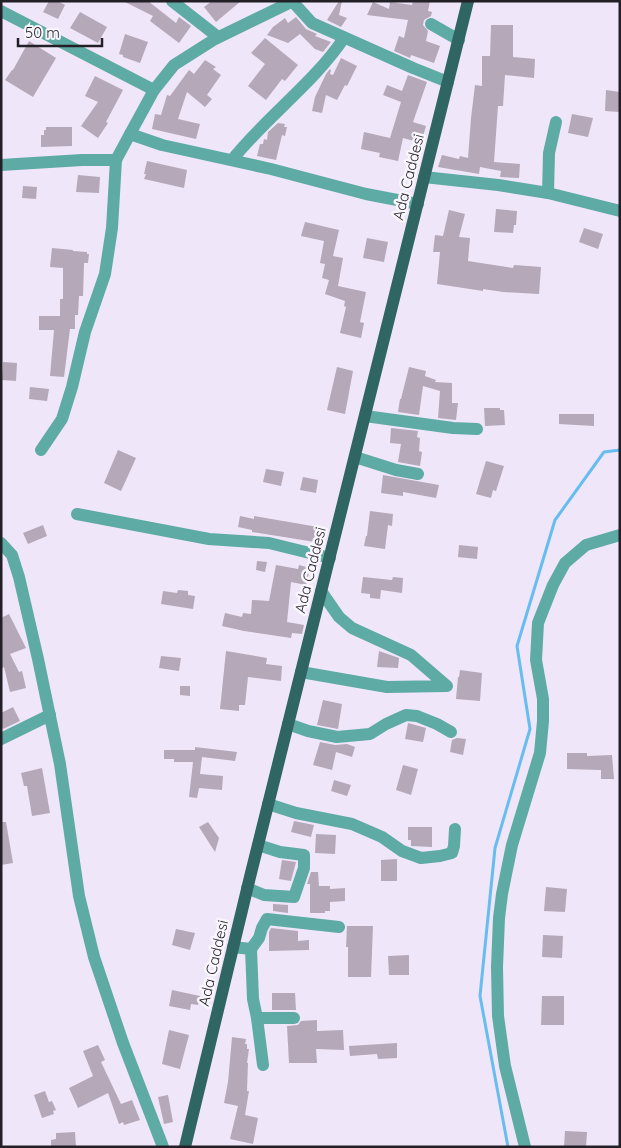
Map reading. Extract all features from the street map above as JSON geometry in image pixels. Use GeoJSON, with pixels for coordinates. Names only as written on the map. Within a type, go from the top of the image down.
{"type":"FeatureCollection","features":[{"type":"Feature","properties":{"kind":"main road","name":"Ada Caddesi"},"geometry":{"type":"LineString","coordinates":[[185,1147],[247,888],[468,1]]}},
{"type":"Feature","properties":{"kind":"street"},"geometry":{"type":"LineString","coordinates":[[172,1],[218,37]]}},
{"type":"Feature","properties":{"kind":"street"},"geometry":{"type":"LineString","coordinates":[[41,450],[62,419],[85,332],[104,274],[112,228],[116,160],[154,90],[174,65],[218,37],[293,1],[312,23],[448,82]]}},
{"type":"Feature","properties":{"kind":"street"},"geometry":{"type":"LineString","coordinates":[[1,11],[154,90]]}},
{"type":"Feature","properties":{"kind":"street"},"geometry":{"type":"LineString","coordinates":[[431,24],[459,40]]}},
{"type":"Feature","properties":{"kind":"street"},"geometry":{"type":"LineString","coordinates":[[232,160],[248,140],[332,56],[344,38]]}},
{"type":"Feature","properties":{"kind":"street"},"geometry":{"type":"LineString","coordinates":[[548,193],[549,153],[556,122]]}},
{"type":"Feature","properties":{"kind":"street"},"geometry":{"type":"LineString","coordinates":[[130,134],[162,145],[232,160],[366,194],[418,204]]}},
{"type":"Feature","properties":{"kind":"street"},"geometry":{"type":"LineString","coordinates":[[1,165],[116,160]]}},
{"type":"Feature","properties":{"kind":"street"},"geometry":{"type":"LineString","coordinates":[[424,178],[498,185],[548,193],[620,211]]}},
{"type":"Feature","properties":{"kind":"street"},"geometry":{"type":"LineString","coordinates":[[365,416],[453,428],[477,429]]}},
{"type":"Feature","properties":{"kind":"street"},"geometry":{"type":"LineString","coordinates":[[354,457],[396,470],[418,474]]}},
{"type":"Feature","properties":{"kind":"street"},"geometry":{"type":"LineString","coordinates":[[77,514],[209,539],[269,543],[330,558]]}},
{"type":"Feature","properties":{"kind":"street"},"geometry":{"type":"LineString","coordinates":[[525,1147],[505,1066],[498,1016],[497,966],[502,894],[512,845],[541,745],[543,699],[536,660],[538,623],[553,585],[565,563],[586,545],[620,535]]}},
{"type":"Feature","properties":{"kind":"street"},"geometry":{"type":"LineString","coordinates":[[1,543],[12,555],[50,715],[60,764],[79,896],[94,957],[129,1060],[163,1147]]}},
{"type":"Feature","properties":{"kind":"street"},"geometry":{"type":"LineString","coordinates":[[301,672],[387,687],[446,686],[411,655],[352,628],[339,617],[321,591]]}},
{"type":"Feature","properties":{"kind":"street"},"geometry":{"type":"LineString","coordinates":[[1,738],[50,715]]}},
{"type":"Feature","properties":{"kind":"street"},"geometry":{"type":"LineString","coordinates":[[288,724],[308,731],[336,736],[370,734],[406,715],[417,716],[451,732]]}},
{"type":"Feature","properties":{"kind":"street"},"geometry":{"type":"LineString","coordinates":[[268,804],[296,813],[352,824],[382,837],[402,851],[422,858],[440,856],[452,852],[455,829]]}},
{"type":"Feature","properties":{"kind":"street"},"geometry":{"type":"LineString","coordinates":[[247,888],[264,895],[294,897],[304,868],[304,855],[280,852],[258,845]]}},
{"type":"Feature","properties":{"kind":"street"},"geometry":{"type":"LineString","coordinates":[[263,1065],[253,999],[250,949],[259,938],[267,919],[339,927]]}},
{"type":"Feature","properties":{"kind":"street"},"geometry":{"type":"LineString","coordinates":[[233,947],[250,949]]}},
{"type":"Feature","properties":{"kind":"street"},"geometry":{"type":"LineString","coordinates":[[257,1018],[294,1018]]}},
{"type":"Feature","properties":{"kind":"building"},"geometry":{"type":"Polygon","coordinates":[[[49,1],[57,1],[65,5],[58,19],[43,12],[49,1]]]}},
{"type":"Feature","properties":{"kind":"building"},"geometry":{"type":"Polygon","coordinates":[[[123,1],[148,1],[176,23],[179,17],[191,26],[179,43],[150,21],[153,16],[123,1]]]}},
{"type":"Feature","properties":{"kind":"building"},"geometry":{"type":"Polygon","coordinates":[[[212,1],[241,1],[216,22],[204,7],[212,1]]]}},
{"type":"Feature","properties":{"kind":"building"},"geometry":{"type":"Polygon","coordinates":[[[339,1],[342,1],[339,15],[347,18],[341,27],[327,20],[339,1]]]}},
{"type":"Feature","properties":{"kind":"building"},"geometry":{"type":"Polygon","coordinates":[[[413,1],[430,1],[428,11],[432,12],[431,16],[424,20],[423,25],[428,31],[426,41],[440,46],[434,63],[411,55],[410,58],[394,51],[399,36],[404,38],[408,20],[367,15],[373,2],[389,9],[390,2],[412,5],[413,1]]]}},
{"type":"Feature","properties":{"kind":"building"},"geometry":{"type":"Polygon","coordinates":[[[80,12],[107,27],[98,43],[70,28],[80,12]]]}},
{"type":"Feature","properties":{"kind":"building"},"geometry":{"type":"Polygon","coordinates":[[[296,17],[306,29],[317,34],[315,36],[331,42],[323,52],[315,49],[300,34],[288,43],[267,35],[273,27],[285,18],[288,23],[296,17]]]}},
{"type":"Feature","properties":{"kind":"building"},"geometry":{"type":"Polygon","coordinates":[[[491,25],[513,25],[513,57],[535,59],[534,78],[505,75],[503,106],[498,106],[494,162],[520,164],[519,178],[500,177],[501,171],[480,167],[479,174],[438,167],[442,155],[459,159],[460,156],[468,158],[475,85],[482,86],[482,56],[490,56],[491,25]]]}},
{"type":"Feature","properties":{"kind":"building"},"geometry":{"type":"Polygon","coordinates":[[[125,34],[148,42],[140,63],[119,54],[125,34]]]}},
{"type":"Feature","properties":{"kind":"building"},"geometry":{"type":"Polygon","coordinates":[[[265,38],[298,65],[285,81],[282,79],[266,100],[248,86],[265,64],[251,53],[265,38]]]}},
{"type":"Feature","properties":{"kind":"building"},"geometry":{"type":"Polygon","coordinates":[[[29,41],[56,58],[33,97],[5,80],[13,70],[29,41]]]}},
{"type":"Feature","properties":{"kind":"building"},"geometry":{"type":"Polygon","coordinates":[[[341,58],[357,66],[347,86],[345,85],[337,100],[326,95],[322,113],[312,111],[315,97],[326,74],[330,69],[330,74],[333,75],[341,58]]]}},
{"type":"Feature","properties":{"kind":"building"},"geometry":{"type":"Polygon","coordinates":[[[205,60],[216,67],[213,69],[221,75],[207,95],[212,99],[205,107],[187,92],[178,119],[200,124],[196,139],[152,129],[155,114],[161,115],[167,95],[170,96],[189,70],[194,74],[205,60]]]}},
{"type":"Feature","properties":{"kind":"building"},"geometry":{"type":"Polygon","coordinates":[[[408,75],[427,82],[413,122],[426,126],[421,143],[403,138],[398,161],[379,157],[380,153],[361,149],[364,132],[390,138],[401,102],[383,95],[387,85],[402,91],[408,75]]]}},
{"type":"Feature","properties":{"kind":"building"},"geometry":{"type":"Polygon","coordinates":[[[95,76],[123,90],[106,122],[108,123],[98,138],[81,126],[98,102],[85,96],[95,76]]]}},
{"type":"Feature","properties":{"kind":"building"},"geometry":{"type":"Polygon","coordinates":[[[606,90],[620,92],[620,112],[605,111],[606,90]]]}},
{"type":"Feature","properties":{"kind":"building"},"geometry":{"type":"Polygon","coordinates":[[[572,114],[593,118],[588,137],[568,133],[572,114]]]}},
{"type":"Feature","properties":{"kind":"building"},"geometry":{"type":"Polygon","coordinates":[[[278,123],[285,124],[284,127],[287,127],[285,136],[282,135],[276,160],[257,156],[260,144],[263,144],[264,139],[267,140],[268,132],[278,123]]]}},
{"type":"Feature","properties":{"kind":"building"},"geometry":{"type":"Polygon","coordinates":[[[46,127],[72,127],[72,146],[41,147],[41,135],[44,135],[46,127]]]}},
{"type":"Feature","properties":{"kind":"building"},"geometry":{"type":"Polygon","coordinates":[[[147,161],[187,170],[184,188],[144,179],[147,161]]]}},
{"type":"Feature","properties":{"kind":"building"},"geometry":{"type":"Polygon","coordinates":[[[78,175],[100,177],[99,193],[76,192],[78,175]]]}},
{"type":"Feature","properties":{"kind":"building"},"geometry":{"type":"Polygon","coordinates":[[[23,186],[37,187],[36,199],[22,198],[23,186]]]}},
{"type":"Feature","properties":{"kind":"building"},"geometry":{"type":"Polygon","coordinates":[[[496,209],[517,211],[516,225],[514,225],[513,233],[494,232],[496,209]]]}},
{"type":"Feature","properties":{"kind":"building"},"geometry":{"type":"Polygon","coordinates":[[[449,210],[465,214],[459,237],[470,238],[468,261],[513,268],[514,265],[541,267],[539,294],[483,289],[483,291],[437,284],[440,252],[433,252],[435,235],[443,236],[449,210]]]}},
{"type":"Feature","properties":{"kind":"building"},"geometry":{"type":"Polygon","coordinates":[[[305,222],[339,230],[333,256],[343,258],[338,286],[366,292],[360,322],[364,323],[361,338],[340,333],[346,307],[344,306],[345,301],[325,294],[329,280],[322,278],[325,264],[320,263],[324,241],[301,236],[305,222]]]}},
{"type":"Feature","properties":{"kind":"building"},"geometry":{"type":"Polygon","coordinates":[[[584,228],[603,234],[598,249],[579,242],[584,228]]]}},
{"type":"Feature","properties":{"kind":"building"},"geometry":{"type":"Polygon","coordinates":[[[367,238],[388,242],[384,262],[363,258],[367,238]]]}},
{"type":"Feature","properties":{"kind":"building"},"geometry":{"type":"Polygon","coordinates":[[[52,248],[87,252],[89,254],[88,263],[84,263],[83,296],[79,296],[78,315],[75,315],[75,329],[70,329],[64,377],[50,376],[54,330],[39,330],[39,316],[60,316],[60,299],[63,299],[63,268],[50,267],[52,248]]]}},
{"type":"Feature","properties":{"kind":"building"},"geometry":{"type":"Polygon","coordinates":[[[3,362],[17,363],[16,381],[2,380],[3,362]]]}},
{"type":"Feature","properties":{"kind":"building"},"geometry":{"type":"Polygon","coordinates":[[[337,367],[353,371],[345,414],[327,410],[337,367]]]}},
{"type":"Feature","properties":{"kind":"building"},"geometry":{"type":"Polygon","coordinates":[[[409,367],[426,371],[425,376],[436,380],[435,382],[452,383],[452,403],[458,403],[456,420],[438,418],[440,391],[423,386],[419,415],[398,412],[409,367]]]}},
{"type":"Feature","properties":{"kind":"building"},"geometry":{"type":"Polygon","coordinates":[[[30,387],[49,389],[47,401],[29,399],[30,387]]]}},
{"type":"Feature","properties":{"kind":"building"},"geometry":{"type":"Polygon","coordinates":[[[484,408],[500,408],[500,410],[504,410],[505,425],[485,426],[484,408]]]}},
{"type":"Feature","properties":{"kind":"building"},"geometry":{"type":"Polygon","coordinates":[[[559,414],[594,414],[594,426],[559,424],[559,414]]]}},
{"type":"Feature","properties":{"kind":"building"},"geometry":{"type":"Polygon","coordinates":[[[391,428],[418,431],[417,437],[420,438],[419,451],[422,452],[420,466],[398,462],[401,444],[390,443],[391,428]]]}},
{"type":"Feature","properties":{"kind":"building"},"geometry":{"type":"Polygon","coordinates":[[[118,450],[136,458],[121,491],[104,483],[118,450]]]}},
{"type":"Feature","properties":{"kind":"building"},"geometry":{"type":"Polygon","coordinates":[[[486,461],[504,466],[496,491],[493,490],[491,498],[476,494],[486,461]]]}},
{"type":"Feature","properties":{"kind":"building"},"geometry":{"type":"Polygon","coordinates":[[[266,469],[284,472],[281,486],[263,482],[266,469]]]}},
{"type":"Feature","properties":{"kind":"building"},"geometry":{"type":"Polygon","coordinates":[[[383,475],[439,485],[436,498],[403,492],[403,496],[381,493],[383,475]]]}},
{"type":"Feature","properties":{"kind":"building"},"geometry":{"type":"Polygon","coordinates":[[[303,477],[318,480],[316,493],[300,490],[303,477]]]}},
{"type":"Feature","properties":{"kind":"building"},"geometry":{"type":"Polygon","coordinates":[[[370,511],[393,514],[392,526],[388,525],[385,549],[364,546],[370,511]]]}},
{"type":"Feature","properties":{"kind":"building"},"geometry":{"type":"Polygon","coordinates":[[[240,516],[254,519],[254,516],[318,527],[315,542],[252,532],[252,530],[238,527],[240,516]]]}},
{"type":"Feature","properties":{"kind":"building"},"geometry":{"type":"Polygon","coordinates":[[[43,525],[47,536],[28,544],[23,533],[43,525]]]}},
{"type":"Feature","properties":{"kind":"building"},"geometry":{"type":"Polygon","coordinates":[[[459,545],[478,547],[477,559],[458,557],[459,545]]]}},
{"type":"Feature","properties":{"kind":"building"},"geometry":{"type":"Polygon","coordinates":[[[257,561],[267,562],[265,572],[256,570],[257,561]]]}},
{"type":"Feature","properties":{"kind":"building"},"geometry":{"type":"Polygon","coordinates":[[[276,565],[298,569],[299,565],[310,568],[306,585],[291,582],[287,622],[304,625],[302,634],[292,633],[291,638],[222,626],[225,613],[242,617],[243,613],[251,614],[252,600],[269,601],[276,565]]]}},
{"type":"Feature","properties":{"kind":"building"},"geometry":{"type":"Polygon","coordinates":[[[363,577],[392,580],[393,577],[403,578],[402,593],[381,590],[380,599],[370,598],[370,594],[361,593],[363,577]]]}},
{"type":"Feature","properties":{"kind":"building"},"geometry":{"type":"Polygon","coordinates":[[[178,590],[188,591],[188,595],[195,596],[193,609],[161,604],[163,591],[177,593],[178,590]]]}},
{"type":"Feature","properties":{"kind":"building"},"geometry":{"type":"Polygon","coordinates":[[[9,614],[26,648],[10,654],[19,672],[22,671],[26,688],[10,692],[4,667],[1,669],[1,618],[9,614]]]}},
{"type":"Feature","properties":{"kind":"building"},"geometry":{"type":"Polygon","coordinates":[[[226,651],[267,658],[266,664],[282,666],[281,681],[248,677],[245,705],[239,705],[239,711],[220,709],[226,651]]]}},
{"type":"Feature","properties":{"kind":"building"},"geometry":{"type":"Polygon","coordinates":[[[379,651],[399,658],[398,668],[377,667],[379,651]]]}},
{"type":"Feature","properties":{"kind":"building"},"geometry":{"type":"Polygon","coordinates":[[[161,656],[181,658],[179,671],[159,668],[161,656]]]}},
{"type":"Feature","properties":{"kind":"building"},"geometry":{"type":"Polygon","coordinates":[[[460,670],[482,673],[480,701],[456,699],[460,670]]]}},
{"type":"Feature","properties":{"kind":"building"},"geometry":{"type":"Polygon","coordinates":[[[180,686],[190,686],[190,696],[180,695],[180,686]]]}},
{"type":"Feature","properties":{"kind":"building"},"geometry":{"type":"Polygon","coordinates":[[[323,700],[342,704],[338,729],[317,725],[323,700]]]}},
{"type":"Feature","properties":{"kind":"building"},"geometry":{"type":"Polygon","coordinates":[[[13,707],[20,721],[3,729],[1,726],[1,713],[13,707]]]}},
{"type":"Feature","properties":{"kind":"building"},"geometry":{"type":"Polygon","coordinates":[[[408,723],[426,728],[423,742],[405,739],[408,723]]]}},
{"type":"Feature","properties":{"kind":"building"},"geometry":{"type":"Polygon","coordinates":[[[457,738],[466,739],[463,755],[450,752],[452,740],[457,738]]]}},
{"type":"Feature","properties":{"kind":"building"},"geometry":{"type":"Polygon","coordinates":[[[320,742],[335,745],[347,744],[355,747],[352,757],[336,752],[332,770],[313,765],[320,742]]]}},
{"type":"Feature","properties":{"kind":"building"},"geometry":{"type":"Polygon","coordinates":[[[195,747],[237,752],[235,761],[202,757],[200,774],[223,776],[222,790],[199,788],[197,798],[189,797],[193,762],[174,762],[174,759],[164,759],[164,750],[195,750],[195,747]]]}},
{"type":"Feature","properties":{"kind":"building"},"geometry":{"type":"Polygon","coordinates":[[[567,753],[587,753],[587,756],[612,755],[614,779],[601,779],[601,770],[567,769],[567,753]]]}},
{"type":"Feature","properties":{"kind":"building"},"geometry":{"type":"Polygon","coordinates":[[[403,765],[418,769],[411,795],[396,790],[403,765]]]}},
{"type":"Feature","properties":{"kind":"building"},"geometry":{"type":"Polygon","coordinates":[[[42,768],[50,813],[32,816],[27,786],[24,786],[21,773],[42,768]]]}},
{"type":"Feature","properties":{"kind":"building"},"geometry":{"type":"Polygon","coordinates":[[[334,780],[351,785],[347,796],[331,791],[334,780]]]}},
{"type":"Feature","properties":{"kind":"building"},"geometry":{"type":"Polygon","coordinates":[[[294,821],[314,825],[311,837],[291,832],[294,821]]]}},
{"type":"Feature","properties":{"kind":"building"},"geometry":{"type":"Polygon","coordinates":[[[1,822],[6,822],[13,863],[1,865],[1,822]]]}},
{"type":"Feature","properties":{"kind":"building"},"geometry":{"type":"Polygon","coordinates":[[[208,822],[219,838],[215,852],[199,827],[208,822]]]}},
{"type":"Feature","properties":{"kind":"building"},"geometry":{"type":"Polygon","coordinates":[[[408,827],[432,827],[432,847],[411,846],[411,840],[408,840],[408,827]]]}},
{"type":"Feature","properties":{"kind":"building"},"geometry":{"type":"Polygon","coordinates":[[[316,834],[336,835],[335,854],[315,853],[316,834]]]}},
{"type":"Feature","properties":{"kind":"building"},"geometry":{"type":"Polygon","coordinates":[[[397,859],[397,881],[381,881],[381,860],[397,859]]]}},
{"type":"Feature","properties":{"kind":"building"},"geometry":{"type":"Polygon","coordinates":[[[282,860],[296,862],[291,881],[279,879],[282,860]]]}},
{"type":"Feature","properties":{"kind":"building"},"geometry":{"type":"Polygon","coordinates":[[[311,872],[318,872],[319,886],[330,886],[330,889],[345,888],[345,901],[330,902],[330,911],[325,911],[325,913],[310,913],[310,884],[307,884],[311,872]]]}},
{"type":"Feature","properties":{"kind":"building"},"geometry":{"type":"Polygon","coordinates":[[[546,887],[567,889],[565,912],[544,911],[546,887]]]}},
{"type":"Feature","properties":{"kind":"building"},"geometry":{"type":"Polygon","coordinates":[[[273,904],[288,905],[288,913],[273,911],[273,904]]]}},
{"type":"Feature","properties":{"kind":"building"},"geometry":{"type":"Polygon","coordinates":[[[347,926],[373,926],[371,977],[348,977],[347,926]]]}},
{"type":"Feature","properties":{"kind":"building"},"geometry":{"type":"Polygon","coordinates":[[[271,928],[298,931],[298,941],[309,940],[309,950],[269,951],[269,932],[271,928]]]}},
{"type":"Feature","properties":{"kind":"building"},"geometry":{"type":"Polygon","coordinates":[[[176,929],[195,933],[190,950],[172,945],[176,929]]]}},
{"type":"Feature","properties":{"kind":"building"},"geometry":{"type":"Polygon","coordinates":[[[543,935],[563,936],[562,958],[542,957],[543,935]]]}},
{"type":"Feature","properties":{"kind":"building"},"geometry":{"type":"Polygon","coordinates":[[[409,955],[409,975],[389,975],[388,956],[409,955]]]}},
{"type":"Feature","properties":{"kind":"building"},"geometry":{"type":"Polygon","coordinates":[[[172,990],[200,996],[198,1005],[191,1004],[190,1010],[169,1006],[172,990]]]}},
{"type":"Feature","properties":{"kind":"building"},"geometry":{"type":"Polygon","coordinates":[[[272,993],[295,993],[296,1010],[272,1010],[272,993]]]}},
{"type":"Feature","properties":{"kind":"building"},"geometry":{"type":"Polygon","coordinates":[[[542,996],[564,996],[564,1025],[541,1025],[542,996]]]}},
{"type":"Feature","properties":{"kind":"building"},"geometry":{"type":"Polygon","coordinates":[[[317,1020],[317,1031],[343,1030],[344,1050],[316,1049],[317,1063],[289,1063],[287,1026],[298,1025],[301,1021],[317,1020]]]}},
{"type":"Feature","properties":{"kind":"building"},"geometry":{"type":"Polygon","coordinates":[[[169,1030],[189,1035],[180,1069],[162,1064],[169,1030]]]}},
{"type":"Feature","properties":{"kind":"building"},"geometry":{"type":"Polygon","coordinates":[[[232,1037],[246,1039],[245,1044],[247,1044],[247,1049],[249,1049],[247,1091],[249,1091],[245,1115],[258,1118],[253,1144],[230,1139],[238,1106],[224,1103],[232,1037]]]}},
{"type":"Feature","properties":{"kind":"building"},"geometry":{"type":"Polygon","coordinates":[[[397,1043],[397,1058],[378,1059],[377,1054],[350,1056],[349,1046],[397,1043]]]}},
{"type":"Feature","properties":{"kind":"building"},"geometry":{"type":"Polygon","coordinates":[[[98,1045],[105,1060],[101,1062],[121,1104],[132,1100],[140,1120],[124,1125],[123,1122],[119,1124],[108,1093],[78,1108],[69,1088],[93,1076],[83,1051],[98,1045]]]}},
{"type":"Feature","properties":{"kind":"building"},"geometry":{"type":"Polygon","coordinates":[[[45,1091],[49,1102],[52,1101],[56,1110],[53,1111],[54,1114],[42,1118],[34,1095],[45,1091]]]}},
{"type":"Feature","properties":{"kind":"building"},"geometry":{"type":"Polygon","coordinates":[[[168,1095],[173,1122],[164,1124],[158,1097],[168,1095]]]}},
{"type":"Feature","properties":{"kind":"building"},"geometry":{"type":"Polygon","coordinates":[[[565,1131],[587,1132],[586,1147],[564,1147],[565,1131]]]}},
{"type":"Feature","properties":{"kind":"building"},"geometry":{"type":"Polygon","coordinates":[[[75,1132],[76,1147],[51,1147],[51,1140],[56,1139],[56,1133],[75,1132]]]}},
{"type":"Feature","properties":{"kind":"waterway"},"geometry":{"type":"LineString","coordinates":[[508,1147],[480,996],[495,848],[530,729],[517,646],[555,520],[604,452],[620,450]]}}]}
